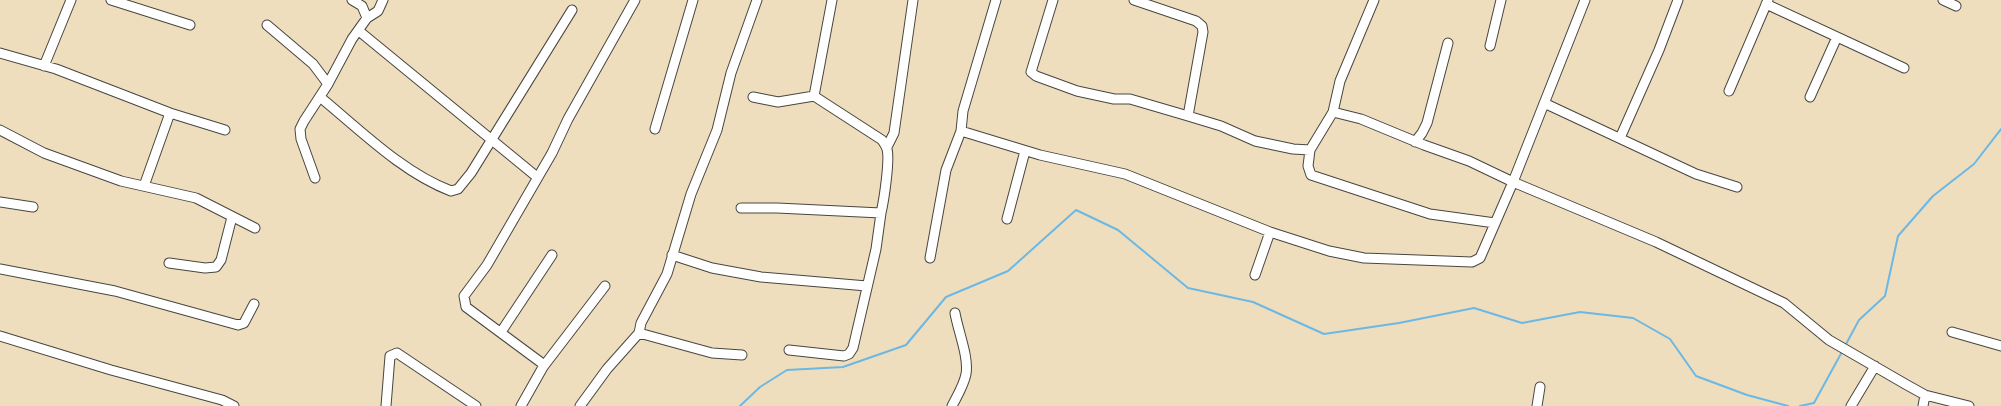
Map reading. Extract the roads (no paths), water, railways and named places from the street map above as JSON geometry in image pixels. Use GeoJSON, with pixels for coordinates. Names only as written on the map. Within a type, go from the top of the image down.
{"type":"FeatureCollection","features":[{"type":"Feature","properties":{"kind":"street"},"geometry":{"type":"LineString","coordinates":[[44,66],[71,0]]}},
{"type":"Feature","properties":{"kind":"street"},"geometry":{"type":"LineString","coordinates":[[111,0],[190,25]]}},
{"type":"Feature","properties":{"kind":"street"},"geometry":{"type":"LineString","coordinates":[[352,0],[362,6],[367,18]]}},
{"type":"Feature","properties":{"kind":"street"},"geometry":{"type":"LineString","coordinates":[[315,178],[301,139],[300,129],[304,120],[328,84],[352,39],[360,31],[367,18],[378,11],[383,0]]}},
{"type":"Feature","properties":{"kind":"street"},"geometry":{"type":"LineString","coordinates":[[543,367],[541,361],[466,307],[464,296],[487,265],[552,153],[568,119],[635,0]]}},
{"type":"Feature","properties":{"kind":"street"},"geometry":{"type":"LineString","coordinates":[[655,129],[693,0]]}},
{"type":"Feature","properties":{"kind":"street"},"geometry":{"type":"LineString","coordinates":[[580,406],[607,369],[639,333],[641,323],[667,274],[691,194],[717,130],[731,73],[757,0]]}},
{"type":"Feature","properties":{"kind":"street"},"geometry":{"type":"LineString","coordinates":[[814,96],[832,0]]}},
{"type":"Feature","properties":{"kind":"street"},"geometry":{"type":"LineString","coordinates":[[887,148],[894,134],[912,0]]}},
{"type":"Feature","properties":{"kind":"street"},"geometry":{"type":"LineString","coordinates":[[1053,0],[1031,72],[1036,76],[1077,91],[1114,99],[1130,99],[1188,116],[1221,126],[1255,141],[1293,149],[1310,150]]}},
{"type":"Feature","properties":{"kind":"street"},"geometry":{"type":"LineString","coordinates":[[1134,0],[1196,21],[1202,26],[1203,32],[1188,116]]}},
{"type":"Feature","properties":{"kind":"street"},"geometry":{"type":"LineString","coordinates":[[1374,0],[1340,81],[1333,112],[1310,150],[1308,166],[1311,175],[1430,214],[1495,223]]}},
{"type":"Feature","properties":{"kind":"street"},"geometry":{"type":"LineString","coordinates":[[1490,46],[1501,0]]}},
{"type":"Feature","properties":{"kind":"street"},"geometry":{"type":"LineString","coordinates":[[1620,138],[1659,50],[1678,0]]}},
{"type":"Feature","properties":{"kind":"street"},"geometry":{"type":"LineString","coordinates":[[1943,0],[1956,6]]}},
{"type":"Feature","properties":{"kind":"street"},"geometry":{"type":"LineString","coordinates":[[930,258],[946,170],[961,131],[963,111],[992,1]]}},
{"type":"Feature","properties":{"kind":"street"},"geometry":{"type":"LineString","coordinates":[[961,131],[1025,151],[1125,174],[1270,232],[1329,251],[1364,258],[1472,262],[1480,258],[1514,182],[1583,1]]}},
{"type":"Feature","properties":{"kind":"street"},"geometry":{"type":"LineString","coordinates":[[1729,91],[1767,2],[1904,68]]}},
{"type":"Feature","properties":{"kind":"street"},"geometry":{"type":"LineString","coordinates":[[320,97],[403,164],[428,182],[451,192],[458,189],[471,173],[572,10]]}},
{"type":"Feature","properties":{"kind":"street"},"geometry":{"type":"LineString","coordinates":[[267,25],[313,64],[328,84]]}},
{"type":"Feature","properties":{"kind":"street"},"geometry":{"type":"LineString","coordinates":[[360,31],[491,139],[514,160],[537,177]]}},
{"type":"Feature","properties":{"kind":"street"},"geometry":{"type":"LineString","coordinates":[[1810,97],[1837,37]]}},
{"type":"Feature","properties":{"kind":"street"},"geometry":{"type":"LineString","coordinates":[[1415,142],[1427,123],[1448,43]]}},
{"type":"Feature","properties":{"kind":"street"},"geometry":{"type":"LineString","coordinates":[[0,53],[90,81],[170,113],[225,130]]}},
{"type":"Feature","properties":{"kind":"street"},"geometry":{"type":"LineString","coordinates":[[753,98],[778,102],[814,96],[882,140],[887,148],[888,156],[881,213],[853,348],[844,356],[789,350]]}},
{"type":"Feature","properties":{"kind":"street"},"geometry":{"type":"LineString","coordinates":[[1544,103],[1696,174],[1737,187]]}},
{"type":"Feature","properties":{"kind":"street"},"geometry":{"type":"LineString","coordinates":[[1333,112],[1361,119],[1415,142],[1469,160],[1514,182],[1656,242],[1704,266],[1760,291],[1784,304],[1830,340],[1925,394],[1969,406]]}},
{"type":"Feature","properties":{"kind":"street"},"geometry":{"type":"LineString","coordinates":[[144,186],[170,113]]}},
{"type":"Feature","properties":{"kind":"street"},"geometry":{"type":"LineString","coordinates":[[0,130],[44,153],[121,181],[196,198],[255,228]]}},
{"type":"Feature","properties":{"kind":"street"},"geometry":{"type":"LineString","coordinates":[[1007,219],[1025,151]]}},
{"type":"Feature","properties":{"kind":"street"},"geometry":{"type":"LineString","coordinates":[[0,202],[33,207]]}},
{"type":"Feature","properties":{"kind":"street"},"geometry":{"type":"LineString","coordinates":[[741,208],[777,208],[881,213]]}},
{"type":"Feature","properties":{"kind":"street"},"geometry":{"type":"LineString","coordinates":[[169,263],[205,268],[216,267],[221,260],[232,217]]}},
{"type":"Feature","properties":{"kind":"street"},"geometry":{"type":"LineString","coordinates":[[1255,275],[1270,232]]}},
{"type":"Feature","properties":{"kind":"street"},"geometry":{"type":"LineString","coordinates":[[501,332],[552,255]]}},
{"type":"Feature","properties":{"kind":"street"},"geometry":{"type":"LineString","coordinates":[[672,255],[712,268],[761,277],[867,286]]}},
{"type":"Feature","properties":{"kind":"street"},"geometry":{"type":"LineString","coordinates":[[0,269],[115,291],[238,325],[244,323],[254,304]]}},
{"type":"Feature","properties":{"kind":"street"},"geometry":{"type":"LineString","coordinates":[[520,406],[543,367],[605,286]]}},
{"type":"Feature","properties":{"kind":"street"},"geometry":{"type":"LineString","coordinates":[[952,406],[966,374],[965,355],[955,313]]}},
{"type":"Feature","properties":{"kind":"street"},"geometry":{"type":"LineString","coordinates":[[1952,332],[2001,346]]}},
{"type":"Feature","properties":{"kind":"street"},"geometry":{"type":"LineString","coordinates":[[639,333],[712,353],[742,355]]}},
{"type":"Feature","properties":{"kind":"street"},"geometry":{"type":"LineString","coordinates":[[0,336],[111,370],[222,400],[234,406]]}},
{"type":"Feature","properties":{"kind":"street"},"geometry":{"type":"LineString","coordinates":[[386,406],[390,356],[397,353],[476,406]]}},
{"type":"Feature","properties":{"kind":"street"},"geometry":{"type":"LineString","coordinates":[[1851,406],[1876,366]]}},
{"type":"Feature","properties":{"kind":"street"},"geometry":{"type":"LineString","coordinates":[[1537,406],[1540,387]]}},
{"type":"Feature","properties":{"kind":"street"},"geometry":{"type":"LineString","coordinates":[[1923,406],[1925,394]]}},
{"type":"Feature","properties":{"kind":"waterway"},"geometry":{"type":"LineString","coordinates":[[1845,346],[1859,320],[1885,296],[1898,236],[1933,196],[1974,164],[2001,129]]}},
{"type":"Feature","properties":{"kind":"waterway"},"geometry":{"type":"LineString","coordinates":[[740,406],[760,387],[787,370],[843,367],[906,345],[946,297],[1008,271],[1076,210],[1118,230],[1188,288],[1253,302],[1324,334],[1399,323],[1474,308],[1522,323],[1580,312],[1633,318],[1670,339],[1696,376],[1747,395],[1788,406]]}},
{"type":"Feature","properties":{"kind":"waterway"},"geometry":{"type":"LineString","coordinates":[[1800,406],[1814,403],[1843,350]]}}]}
